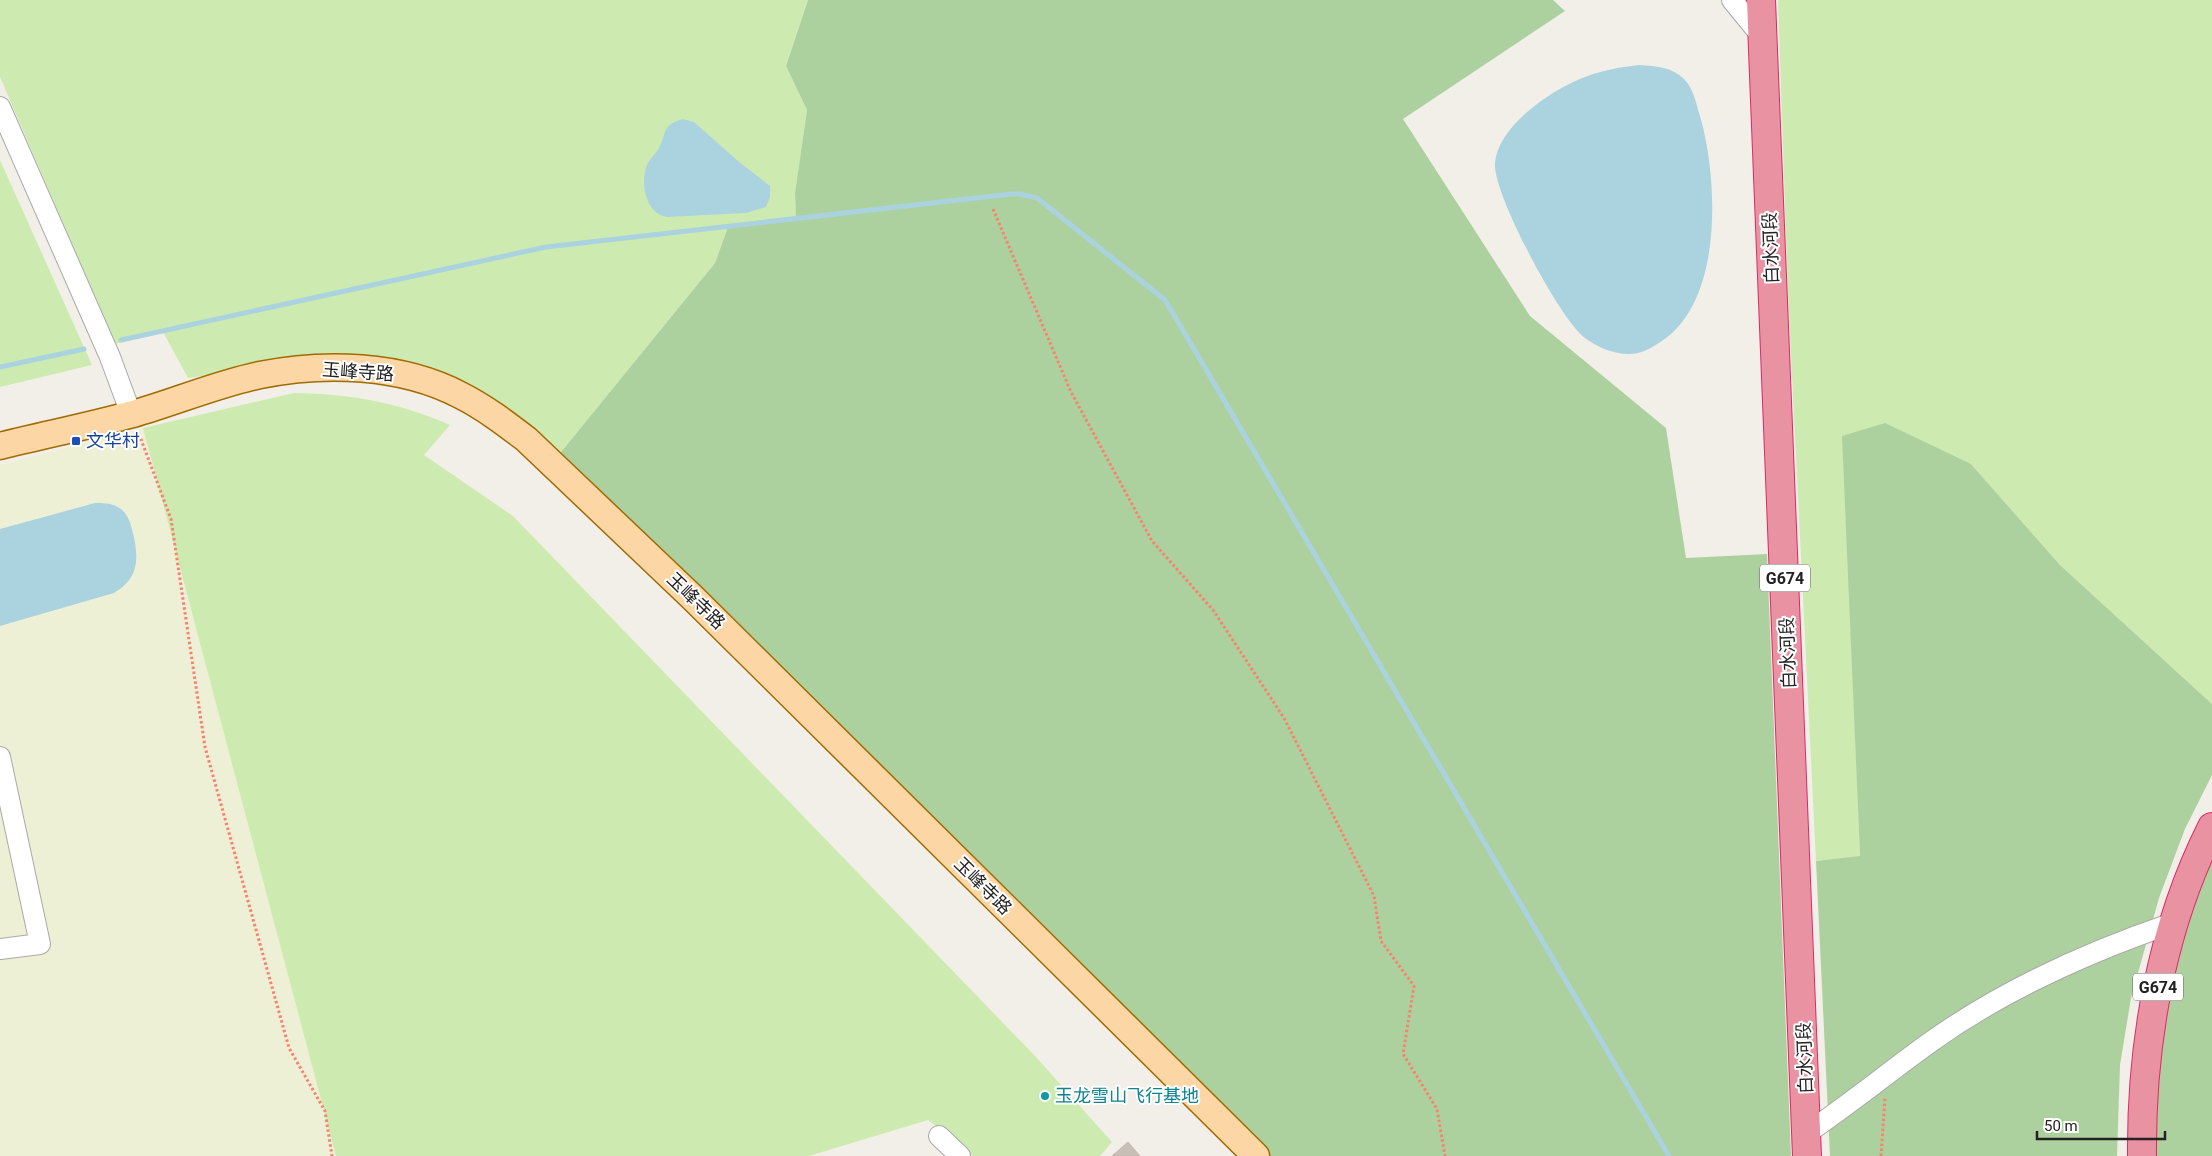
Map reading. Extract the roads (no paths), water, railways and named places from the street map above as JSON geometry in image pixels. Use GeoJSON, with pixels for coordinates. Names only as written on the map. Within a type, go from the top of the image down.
{"type":"FeatureCollection","features":[{"type":"Feature","properties":{"kind":"highway","name":"白水河段"},"geometry":{"type":"LineString","coordinates":[[1761,0],[1807,1145]]}},
{"type":"Feature","properties":{"kind":"highway","name":"G674"},"geometry":{"type":"LineString","coordinates":[[2142,1156],[2143,1107],[2155,1002],[2173,924],[2186,885],[2212,827]]}},
{"type":"Feature","properties":{"kind":"main road","name":"玉峰寺路"},"geometry":{"type":"LineString","coordinates":[[0,446],[132,414],[258,375],[284,371],[337,368],[389,372],[438,385],[466,398],[504,422],[526,439],[693,598],[1256,1156]]}},
{"type":"Feature","properties":{"kind":"street"},"geometry":{"type":"LineString","coordinates":[[1732,0],[1762,38]]}},
{"type":"Feature","properties":{"kind":"street"},"geometry":{"type":"LineString","coordinates":[[0,107],[110,357],[132,414]]}},
{"type":"Feature","properties":{"kind":"street"},"geometry":{"type":"LineString","coordinates":[[0,757],[40,944],[0,949]]}},
{"type":"Feature","properties":{"kind":"street"},"geometry":{"type":"LineString","coordinates":[[1807,1145],[1886,1077],[1933,1040],[2016,989],[2126,939],[2173,924]]}},
{"type":"Feature","properties":{"kind":"street"},"geometry":{"type":"LineString","coordinates":[[939,1136],[960,1156]]}},
{"type":"Feature","properties":{"kind":"water"},"geometry":{"type":"Polygon","coordinates":[[[1640,65],[1658,67],[1674,72],[1684,79],[1692,92],[1706,142],[1710,172],[1711,236],[1706,268],[1697,297],[1682,322],[1654,346],[1642,352],[1623,354],[1600,347],[1585,338],[1560,308],[1516,228],[1505,202],[1495,165],[1498,151],[1505,137],[1528,111],[1542,100],[1557,90],[1592,75],[1612,69],[1640,65]]]}},
{"type":"Feature","properties":{"kind":"water"},"geometry":{"type":"Polygon","coordinates":[[[683,119],[694,122],[770,186],[770,197],[766,207],[746,213],[667,217],[654,210],[649,204],[644,188],[647,165],[659,149],[669,126],[683,119]]]}},
{"type":"Feature","properties":{"kind":"water"},"geometry":{"type":"Polygon","coordinates":[[[95,503],[107,503],[115,506],[121,509],[128,518],[135,542],[136,559],[133,574],[128,581],[114,593],[0,626],[0,529],[95,503]]]}},
{"type":"Feature","properties":{"kind":"waterway"},"geometry":{"type":"LineString","coordinates":[[121,340],[546,247],[1011,194],[1037,198],[1165,300],[1669,1156]]}},
{"type":"Feature","properties":{"kind":"waterway"},"geometry":{"type":"LineString","coordinates":[[0,367],[84,349]]}},
{"type":"Feature","properties":{"kind":"place","name":"文华村"},"geometry":{"type":"Point","coordinates":[76,441]}},
{"type":"Feature","properties":{"kind":"place","name":"玉龙雪山飞行基地"},"geometry":{"type":"Point","coordinates":[1045,1096]}}]}
